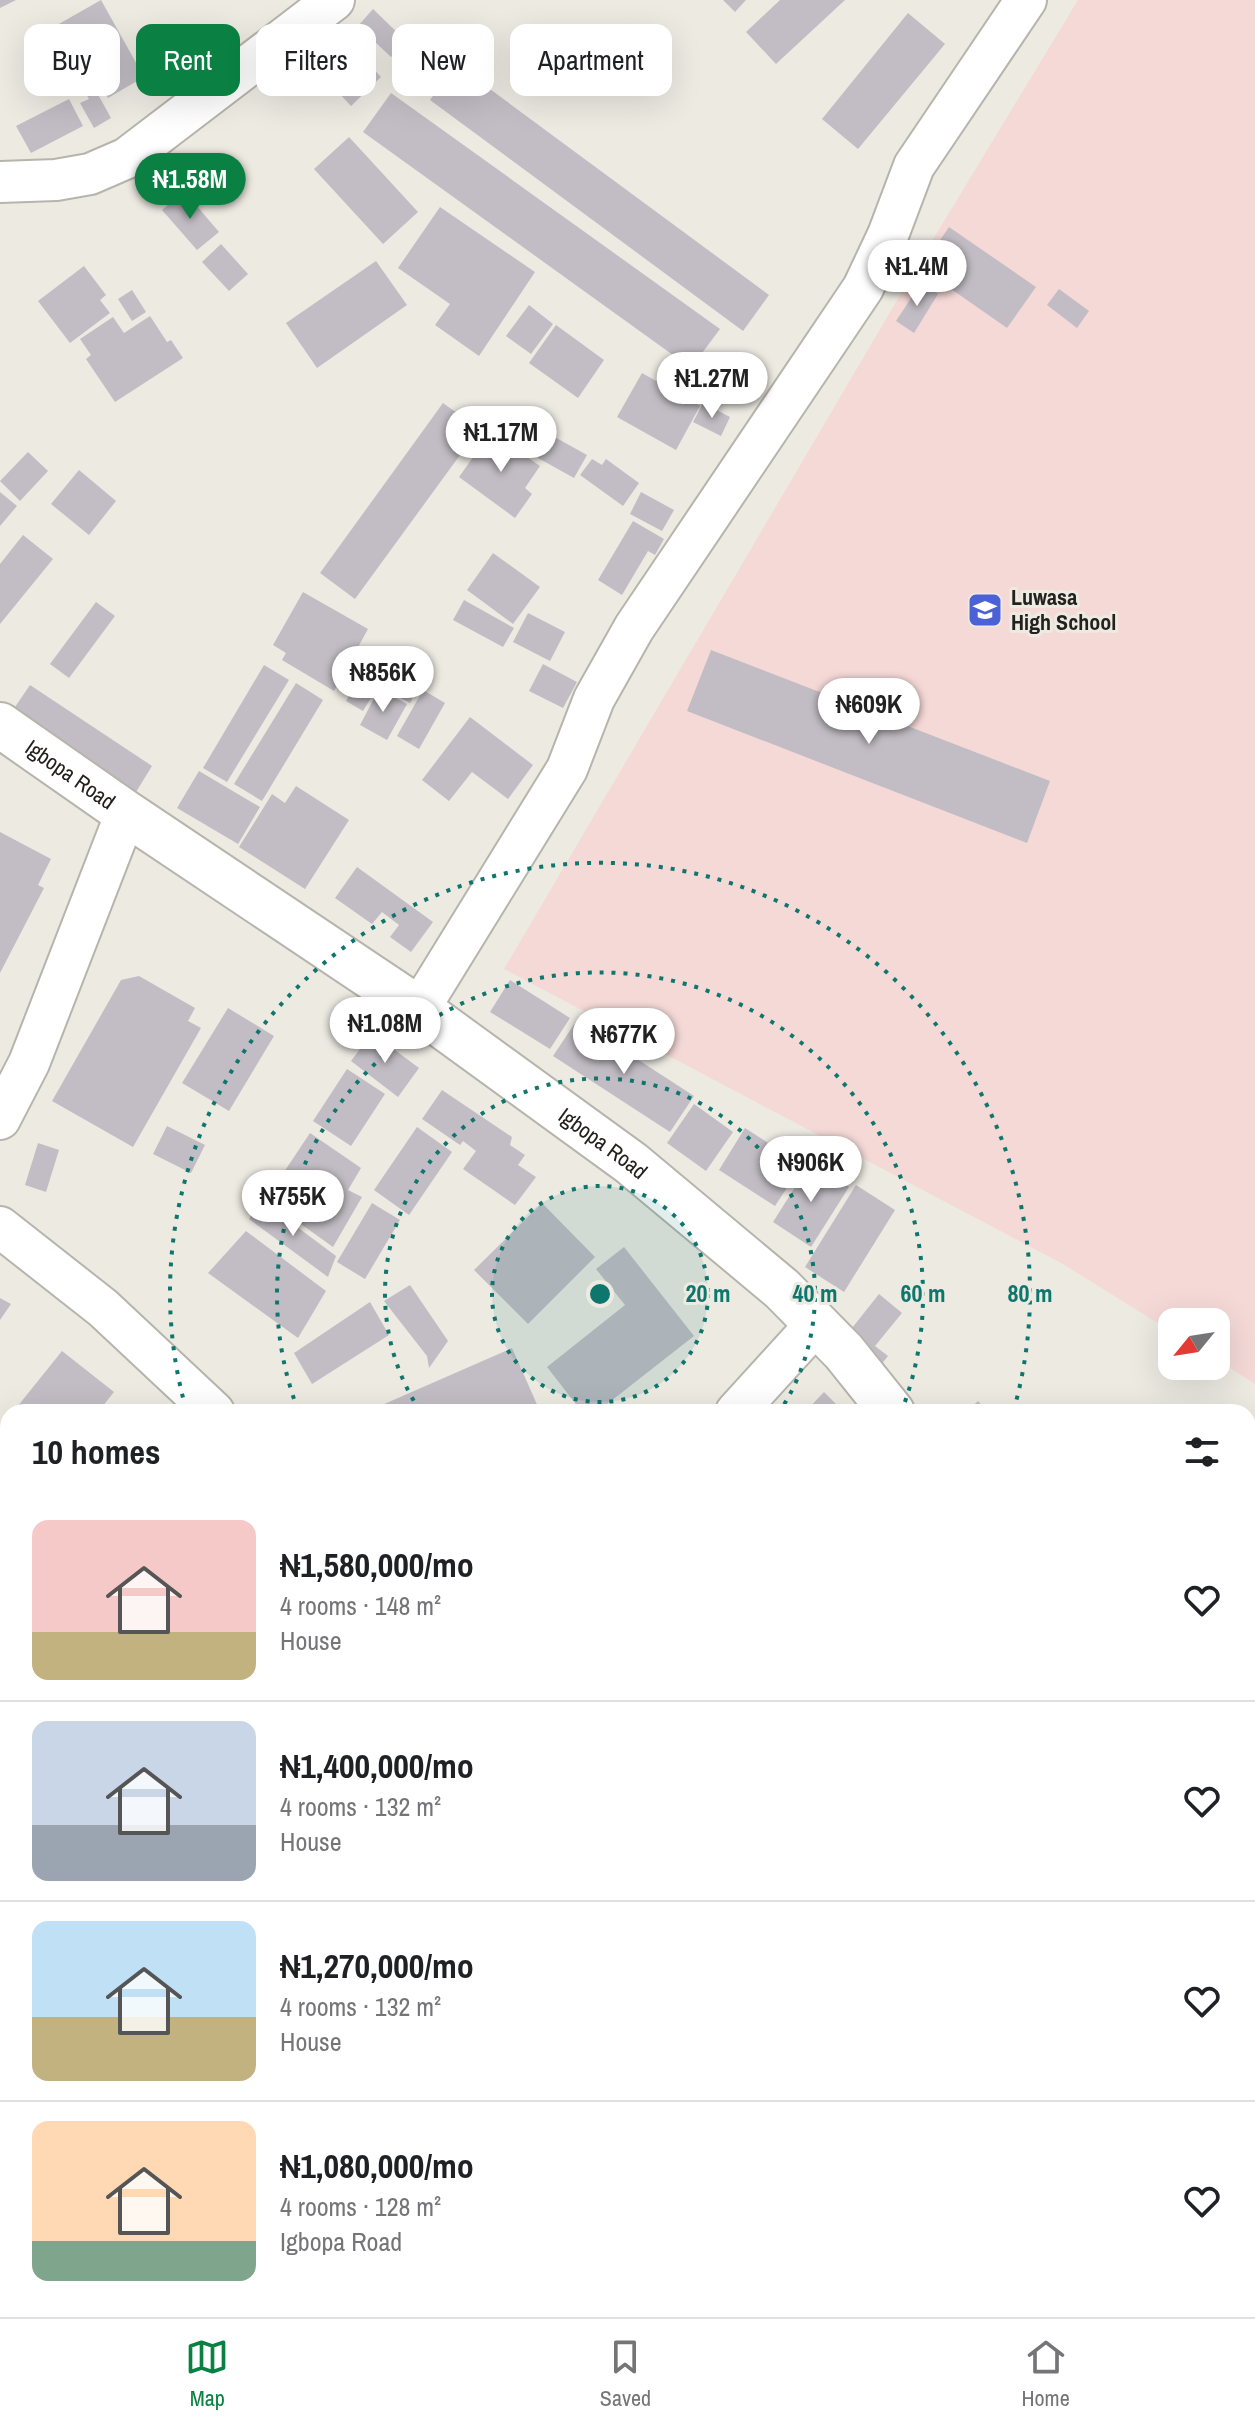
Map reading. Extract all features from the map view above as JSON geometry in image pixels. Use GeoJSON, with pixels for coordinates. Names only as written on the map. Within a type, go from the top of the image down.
{"type":"FeatureCollection","features":[{"type":"Feature","properties":{"kind":"street"},"geometry":{"type":"LineString","coordinates":[[0,182],[56,180],[90,174],[127,158],[334,0]]}},
{"type":"Feature","properties":{"kind":"street"},"geometry":{"type":"LineString","coordinates":[[419,1009],[567,769],[594,699],[634,628],[863,288],[888,235],[914,166],[1026,0]]}},
{"type":"Feature","properties":{"kind":"street","name":"Igbopa Road"},"geometry":{"type":"LineString","coordinates":[[0,725],[419,1009],[631,1163],[782,1289],[844,1352],[886,1404]]}},
{"type":"Feature","properties":{"kind":"street"},"geometry":{"type":"LineString","coordinates":[[0,1119],[29,1063],[126,813]]}},
{"type":"Feature","properties":{"kind":"street"},"geometry":{"type":"LineString","coordinates":[[0,1227],[103,1308],[205,1404]]}},
{"type":"Feature","properties":{"kind":"street"},"geometry":{"type":"LineString","coordinates":[[743,1404],[817,1323]]}},
{"type":"Feature","properties":{"kind":"shaded area","name":"Luwasa High School"},"geometry":{"type":"Polygon","coordinates":[[[1078,0],[1255,0],[1255,1384],[1230,1368],[1230,1308],[1158,1308],[1158,1323],[1063,1264],[504,969],[926,251],[1078,0]]]}},
{"type":"Feature","properties":{"kind":"building"},"geometry":{"type":"Polygon","coordinates":[[[0,0],[16,0],[0,8],[0,0]]]}},
{"type":"Feature","properties":{"kind":"building"},"geometry":{"type":"Polygon","coordinates":[[[101,0],[114,24],[59,24],[101,0]]]}},
{"type":"Feature","properties":{"kind":"building"},"geometry":{"type":"Polygon","coordinates":[[[723,0],[746,0],[735,12],[723,0]]]}},
{"type":"Feature","properties":{"kind":"building"},"geometry":{"type":"Polygon","coordinates":[[[780,0],[845,0],[776,64],[746,32],[780,0]]]}},
{"type":"Feature","properties":{"kind":"building"},"geometry":{"type":"Polygon","coordinates":[[[373,9],[392,27],[391,57],[376,43],[376,24],[360,24],[373,9]]]}},
{"type":"Feature","properties":{"kind":"building"},"geometry":{"type":"Polygon","coordinates":[[[908,13],[945,44],[858,149],[822,119],[908,13]]]}},
{"type":"Feature","properties":{"kind":"building"},"geometry":{"type":"Polygon","coordinates":[[[120,34],[136,63],[136,82],[120,91],[120,34]]]}},
{"type":"Feature","properties":{"kind":"building"},"geometry":{"type":"Polygon","coordinates":[[[494,92],[769,295],[743,331],[430,100],[433,96],[494,96],[494,92]]]}},
{"type":"Feature","properties":{"kind":"building"},"geometry":{"type":"Polygon","coordinates":[[[391,93],[720,329],[691,368],[363,132],[391,93]]]}},
{"type":"Feature","properties":{"kind":"building"},"geometry":{"type":"Polygon","coordinates":[[[87,96],[99,96],[111,118],[94,128],[80,103],[89,99],[87,96]]]}},
{"type":"Feature","properties":{"kind":"building"},"geometry":{"type":"Polygon","coordinates":[[[342,96],[361,96],[351,106],[342,96]]]}},
{"type":"Feature","properties":{"kind":"building"},"geometry":{"type":"Polygon","coordinates":[[[69,99],[83,126],[31,153],[16,126],[69,99]]]}},
{"type":"Feature","properties":{"kind":"building"},"geometry":{"type":"Polygon","coordinates":[[[349,137],[418,212],[383,244],[314,169],[349,137]]]}},
{"type":"Feature","properties":{"kind":"building"},"geometry":{"type":"Polygon","coordinates":[[[184,191],[219,232],[197,250],[162,210],[184,191]]]}},
{"type":"Feature","properties":{"kind":"building"},"geometry":{"type":"Polygon","coordinates":[[[440,207],[535,272],[479,356],[435,325],[450,304],[398,268],[440,207]]]}},
{"type":"Feature","properties":{"kind":"building"},"geometry":{"type":"Polygon","coordinates":[[[949,227],[1036,287],[1007,328],[921,268],[949,227]]]}},
{"type":"Feature","properties":{"kind":"building"},"geometry":{"type":"Polygon","coordinates":[[[221,244],[248,274],[229,291],[202,262],[221,244]]]}},
{"type":"Feature","properties":{"kind":"building"},"geometry":{"type":"Polygon","coordinates":[[[376,261],[407,305],[317,368],[286,323],[376,261]]]}},
{"type":"Feature","properties":{"kind":"building"},"geometry":{"type":"Polygon","coordinates":[[[84,266],[106,295],[100,300],[110,313],[70,343],[38,301],[84,266]]]}},
{"type":"Feature","properties":{"kind":"building"},"geometry":{"type":"Polygon","coordinates":[[[921,283],[938,294],[914,333],[896,321],[921,283]]]}},
{"type":"Feature","properties":{"kind":"building"},"geometry":{"type":"Polygon","coordinates":[[[1059,289],[1089,311],[1077,328],[1047,305],[1059,289]]]}},
{"type":"Feature","properties":{"kind":"building"},"geometry":{"type":"Polygon","coordinates":[[[132,290],[146,312],[132,321],[118,299],[132,290]]]}},
{"type":"Feature","properties":{"kind":"building"},"geometry":{"type":"Polygon","coordinates":[[[529,305],[553,324],[531,354],[506,336],[529,305]]]}},
{"type":"Feature","properties":{"kind":"building"},"geometry":{"type":"Polygon","coordinates":[[[150,316],[167,342],[171,340],[183,358],[115,402],[86,359],[91,355],[80,339],[113,317],[124,333],[150,316]]]}},
{"type":"Feature","properties":{"kind":"building"},"geometry":{"type":"Polygon","coordinates":[[[556,325],[604,360],[578,398],[529,363],[556,325]]]}},
{"type":"Feature","properties":{"kind":"building"},"geometry":{"type":"Polygon","coordinates":[[[642,373],[700,406],[676,450],[617,417],[642,373]]]}},
{"type":"Feature","properties":{"kind":"building"},"geometry":{"type":"Polygon","coordinates":[[[443,403],[479,429],[355,599],[320,573],[443,403]]]}},
{"type":"Feature","properties":{"kind":"building"},"geometry":{"type":"Polygon","coordinates":[[[703,403],[730,417],[721,436],[693,422],[703,403]]]}},
{"type":"Feature","properties":{"kind":"building"},"geometry":{"type":"Polygon","coordinates":[[[491,432],[540,466],[525,488],[532,494],[515,518],[459,477],[491,432]]]}},
{"type":"Feature","properties":{"kind":"building"},"geometry":{"type":"Polygon","coordinates":[[[551,435],[587,455],[574,478],[538,458],[551,435]]]}},
{"type":"Feature","properties":{"kind":"building"},"geometry":{"type":"Polygon","coordinates":[[[28,452],[48,471],[20,501],[0,481],[28,452]]]}},
{"type":"Feature","properties":{"kind":"building"},"geometry":{"type":"Polygon","coordinates":[[[592,459],[602,465],[606,459],[639,483],[623,506],[580,475],[592,459]]]}},
{"type":"Feature","properties":{"kind":"building"},"geometry":{"type":"Polygon","coordinates":[[[79,470],[116,501],[89,535],[51,504],[79,470]]]}},
{"type":"Feature","properties":{"kind":"building"},"geometry":{"type":"Polygon","coordinates":[[[0,492],[17,506],[0,526],[0,492]]]}},
{"type":"Feature","properties":{"kind":"building"},"geometry":{"type":"Polygon","coordinates":[[[641,492],[674,510],[662,531],[630,514],[641,492]]]}},
{"type":"Feature","properties":{"kind":"building"},"geometry":{"type":"Polygon","coordinates":[[[633,521],[664,539],[655,555],[648,551],[622,595],[598,580],[633,521]]]}},
{"type":"Feature","properties":{"kind":"building"},"geometry":{"type":"Polygon","coordinates":[[[23,535],[53,559],[0,624],[0,564],[23,535]]]}},
{"type":"Feature","properties":{"kind":"building"},"geometry":{"type":"Polygon","coordinates":[[[493,553],[540,587],[513,624],[467,590],[493,553]]]}},
{"type":"Feature","properties":{"kind":"building"},"geometry":{"type":"Polygon","coordinates":[[[303,592],[368,629],[334,691],[282,660],[286,653],[273,645],[303,592]]]}},
{"type":"Feature","properties":{"kind":"building"},"geometry":{"type":"Polygon","coordinates":[[[464,600],[514,628],[503,647],[453,620],[464,600]]]}},
{"type":"Feature","properties":{"kind":"building"},"geometry":{"type":"Polygon","coordinates":[[[96,602],[115,616],[69,678],[50,664],[96,602]]]}},
{"type":"Feature","properties":{"kind":"building"},"geometry":{"type":"Polygon","coordinates":[[[528,613],[565,632],[550,661],[513,642],[528,613]]]}},
{"type":"Feature","properties":{"kind":"building"},"geometry":{"type":"Polygon","coordinates":[[[711,650],[1050,781],[1027,843],[687,711],[711,650]]]}},
{"type":"Feature","properties":{"kind":"building"},"geometry":{"type":"Polygon","coordinates":[[[371,659],[388,669],[363,711],[346,701],[357,683],[368,689],[372,682],[361,675],[371,659]]]}},
{"type":"Feature","properties":{"kind":"building"},"geometry":{"type":"Polygon","coordinates":[[[543,664],[577,682],[563,708],[529,691],[543,664]]]}},
{"type":"Feature","properties":{"kind":"building"},"geometry":{"type":"Polygon","coordinates":[[[264,665],[289,680],[227,782],[203,768],[264,665]]]}},
{"type":"Feature","properties":{"kind":"building"},"geometry":{"type":"Polygon","coordinates":[[[392,669],[420,684],[410,703],[382,688],[392,669]]]}},
{"type":"Feature","properties":{"kind":"building"},"geometry":{"type":"Polygon","coordinates":[[[296,683],[323,700],[262,801],[234,784],[296,683]]]}},
{"type":"Feature","properties":{"kind":"building"},"geometry":{"type":"Polygon","coordinates":[[[30,685],[152,766],[136,792],[13,710],[30,685]]]}},
{"type":"Feature","properties":{"kind":"building"},"geometry":{"type":"Polygon","coordinates":[[[379,689],[407,704],[387,740],[360,725],[379,689]]]}},
{"type":"Feature","properties":{"kind":"building"},"geometry":{"type":"Polygon","coordinates":[[[423,690],[445,703],[419,749],[397,736],[423,690]]]}},
{"type":"Feature","properties":{"kind":"building"},"geometry":{"type":"Polygon","coordinates":[[[470,717],[533,765],[508,799],[472,772],[449,801],[422,780],[470,717]]]}},
{"type":"Feature","properties":{"kind":"building"},"geometry":{"type":"Polygon","coordinates":[[[199,771],[260,807],[238,844],[177,808],[199,771]]]}},
{"type":"Feature","properties":{"kind":"building"},"geometry":{"type":"Polygon","coordinates":[[[296,786],[349,820],[305,889],[239,847],[272,794],[285,803],[296,786]]]}},
{"type":"Feature","properties":{"kind":"building"},"geometry":{"type":"Polygon","coordinates":[[[0,832],[51,859],[38,885],[44,888],[0,973],[0,832]]]}},
{"type":"Feature","properties":{"kind":"building"},"geometry":{"type":"Polygon","coordinates":[[[357,867],[433,922],[411,952],[390,937],[399,925],[382,912],[372,924],[335,898],[357,867]]]}},
{"type":"Feature","properties":{"kind":"building"},"geometry":{"type":"Polygon","coordinates":[[[139,976],[195,1008],[188,1021],[201,1028],[133,1147],[52,1101],[121,980],[139,976]]]}},
{"type":"Feature","properties":{"kind":"building"},"geometry":{"type":"Polygon","coordinates":[[[510,980],[570,1018],[550,1049],[490,1012],[510,980]]]}},
{"type":"Feature","properties":{"kind":"building"},"geometry":{"type":"Polygon","coordinates":[[[228,1008],[274,1036],[229,1111],[182,1083],[228,1008]]]}},
{"type":"Feature","properties":{"kind":"building"},"geometry":{"type":"Polygon","coordinates":[[[577,1020],[694,1096],[670,1132],[553,1056],[577,1020]]]}},
{"type":"Feature","properties":{"kind":"building"},"geometry":{"type":"Polygon","coordinates":[[[372,1033],[419,1068],[398,1097],[351,1061],[372,1033]]]}},
{"type":"Feature","properties":{"kind":"building"},"geometry":{"type":"Polygon","coordinates":[[[347,1069],[385,1094],[351,1146],[313,1121],[347,1069]]]}},
{"type":"Feature","properties":{"kind":"building"},"geometry":{"type":"Polygon","coordinates":[[[442,1090],[512,1137],[510,1145],[525,1155],[518,1165],[536,1177],[515,1205],[463,1169],[476,1151],[463,1141],[460,1145],[422,1119],[442,1090]]]}},
{"type":"Feature","properties":{"kind":"building"},"geometry":{"type":"Polygon","coordinates":[[[694,1104],[733,1132],[706,1171],[667,1143],[694,1104]]]}},
{"type":"Feature","properties":{"kind":"building"},"geometry":{"type":"Polygon","coordinates":[[[167,1126],[205,1145],[191,1173],[153,1154],[167,1126]]]}},
{"type":"Feature","properties":{"kind":"building"},"geometry":{"type":"Polygon","coordinates":[[[417,1127],[452,1152],[409,1215],[374,1190],[417,1127]]]}},
{"type":"Feature","properties":{"kind":"building"},"geometry":{"type":"Polygon","coordinates":[[[745,1128],[802,1165],[775,1206],[719,1170],[745,1128]]]}},
{"type":"Feature","properties":{"kind":"building"},"geometry":{"type":"Polygon","coordinates":[[[310,1133],[361,1168],[348,1190],[362,1197],[333,1247],[266,1199],[310,1133]]]}},
{"type":"Feature","properties":{"kind":"building"},"geometry":{"type":"Polygon","coordinates":[[[38,1143],[59,1150],[46,1192],[25,1185],[38,1143]]]}},
{"type":"Feature","properties":{"kind":"building"},"geometry":{"type":"Polygon","coordinates":[[[811,1162],[849,1187],[811,1247],[773,1222],[811,1162]]]}},
{"type":"Feature","properties":{"kind":"building"},"geometry":{"type":"Polygon","coordinates":[[[856,1185],[895,1210],[844,1292],[805,1267],[856,1185]]]}},
{"type":"Feature","properties":{"kind":"building"},"geometry":{"type":"Polygon","coordinates":[[[261,1200],[336,1256],[328,1277],[249,1219],[261,1200]]]}},
{"type":"Feature","properties":{"kind":"building"},"geometry":{"type":"Polygon","coordinates":[[[372,1203],[400,1220],[365,1279],[337,1262],[372,1203]]]}},
{"type":"Feature","properties":{"kind":"building"},"geometry":{"type":"Polygon","coordinates":[[[542,1203],[595,1257],[528,1324],[474,1270],[542,1203]]]}},
{"type":"Feature","properties":{"kind":"building"},"geometry":{"type":"Polygon","coordinates":[[[246,1231],[326,1291],[298,1338],[208,1273],[246,1231]]]}},
{"type":"Feature","properties":{"kind":"building"},"geometry":{"type":"Polygon","coordinates":[[[624,1247],[694,1336],[607,1404],[576,1404],[547,1367],[625,1305],[596,1269],[624,1247]]]}},
{"type":"Feature","properties":{"kind":"building"},"geometry":{"type":"Polygon","coordinates":[[[410,1285],[448,1341],[429,1368],[427,1356],[384,1301],[410,1285]]]}},
{"type":"Feature","properties":{"kind":"building"},"geometry":{"type":"Polygon","coordinates":[[[879,1294],[902,1313],[875,1346],[888,1356],[876,1371],[841,1342],[879,1294]]]}},
{"type":"Feature","properties":{"kind":"building"},"geometry":{"type":"Polygon","coordinates":[[[0,1298],[11,1304],[0,1320],[0,1298]]]}},
{"type":"Feature","properties":{"kind":"building"},"geometry":{"type":"Polygon","coordinates":[[[370,1302],[389,1335],[312,1384],[294,1353],[370,1302]]]}},
{"type":"Feature","properties":{"kind":"building"},"geometry":{"type":"Polygon","coordinates":[[[512,1348],[537,1404],[384,1404],[512,1348]]]}},
{"type":"Feature","properties":{"kind":"building"},"geometry":{"type":"Polygon","coordinates":[[[62,1351],[114,1392],[104,1404],[19,1404],[62,1351]]]}},
{"type":"Feature","properties":{"kind":"building"},"geometry":{"type":"Polygon","coordinates":[[[824,1392],[836,1404],[813,1404],[824,1392]]]}},
{"type":"Feature","properties":{"kind":"place","name":"Luwasa High School"},"geometry":{"type":"Point","coordinates":[985,610]}}]}
